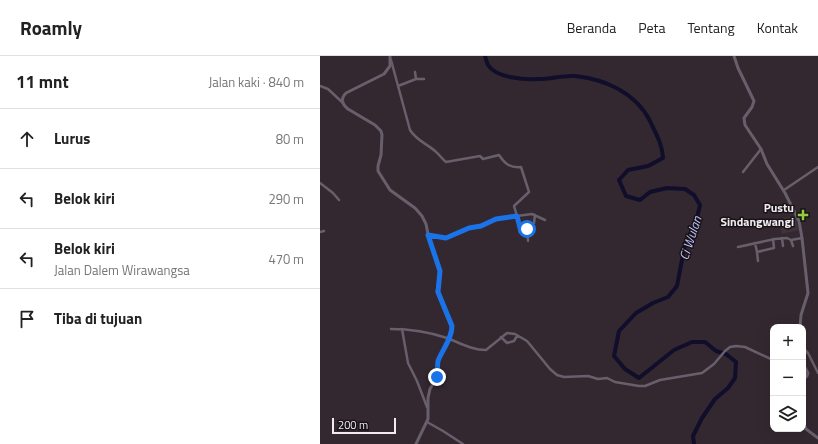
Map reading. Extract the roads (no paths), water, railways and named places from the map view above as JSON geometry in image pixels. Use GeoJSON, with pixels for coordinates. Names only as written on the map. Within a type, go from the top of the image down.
{"type":"FeatureCollection","features":[{"type":"Feature","properties":{"kind":"street"},"geometry":{"type":"LineString","coordinates":[[734,56],[754,102],[744,118],[744,122],[761,149],[767,164],[784,190],[799,221],[808,293],[803,305],[800,324]]}},
{"type":"Feature","properties":{"kind":"street"},"geometry":{"type":"LineString","coordinates":[[391,58],[411,132],[424,144],[434,150],[445,162],[480,156],[483,159],[499,154],[511,167],[521,167],[529,193],[514,206],[521,232],[527,233]]}},
{"type":"Feature","properties":{"kind":"street"},"geometry":{"type":"LineString","coordinates":[[342,103],[343,97],[346,93],[384,74],[390,66],[391,58]]}},
{"type":"Feature","properties":{"kind":"street"},"geometry":{"type":"LineString","coordinates":[[415,72],[416,79]]}},
{"type":"Feature","properties":{"kind":"street"},"geometry":{"type":"LineString","coordinates":[[398,86],[416,79],[424,79]]}},
{"type":"Feature","properties":{"kind":"street"},"geometry":{"type":"LineString","coordinates":[[320,86],[328,89],[348,110],[375,125],[381,131],[381,155],[378,171],[390,190],[418,211],[426,224],[428,235],[440,271],[438,292],[452,326],[452,331],[438,360],[437,377],[430,389],[428,398],[428,419],[416,444]]}},
{"type":"Feature","properties":{"kind":"street"},"geometry":{"type":"LineString","coordinates":[[743,172],[761,149]]}},
{"type":"Feature","properties":{"kind":"street"},"geometry":{"type":"LineString","coordinates":[[784,190],[818,167]]}},
{"type":"Feature","properties":{"kind":"street"},"geometry":{"type":"LineString","coordinates":[[320,183],[333,193],[339,200]]}},
{"type":"Feature","properties":{"kind":"street"},"geometry":{"type":"LineString","coordinates":[[428,235],[446,238],[469,228],[481,226],[496,219],[529,213],[545,220]]}},
{"type":"Feature","properties":{"kind":"street"},"geometry":{"type":"LineString","coordinates":[[528,241],[528,228],[534,222],[536,215]]}},
{"type":"Feature","properties":{"kind":"street"},"geometry":{"type":"LineString","coordinates":[[782,238],[783,246]]}},
{"type":"Feature","properties":{"kind":"street"},"geometry":{"type":"LineString","coordinates":[[738,247],[773,239],[787,238],[791,240],[802,238]]}},
{"type":"Feature","properties":{"kind":"street"},"geometry":{"type":"LineString","coordinates":[[756,252],[774,248],[773,239]]}},
{"type":"Feature","properties":{"kind":"street"},"geometry":{"type":"LineString","coordinates":[[791,240],[792,246]]}},
{"type":"Feature","properties":{"kind":"street"},"geometry":{"type":"LineString","coordinates":[[755,243],[758,261]]}},
{"type":"Feature","properties":{"kind":"street"},"geometry":{"type":"LineString","coordinates":[[402,329],[408,363],[427,407]]}},
{"type":"Feature","properties":{"kind":"street"},"geometry":{"type":"LineString","coordinates":[[391,330],[402,329],[418,331],[449,339],[464,346],[486,350],[501,337],[511,332],[527,341],[550,369],[557,375],[564,377],[588,376],[598,379],[607,378],[615,382],[639,386],[645,386],[660,380],[702,373],[714,364],[730,347],[745,347],[770,359]]}},
{"type":"Feature","properties":{"kind":"street"},"geometry":{"type":"LineString","coordinates":[[501,337],[507,343],[514,341],[517,336]]}},
{"type":"Feature","properties":{"kind":"street"},"geometry":{"type":"LineString","coordinates":[[806,351],[818,373]]}},
{"type":"Feature","properties":{"kind":"street"},"geometry":{"type":"LineString","coordinates":[[427,422],[446,432],[463,444]]}},
{"type":"Feature","properties":{"kind":"street"},"geometry":{"type":"LineString","coordinates":[[806,429],[818,438]]}},
{"type":"Feature","properties":{"kind":"waterway","name":"Ci Wulan"},"geometry":{"type":"LineString","coordinates":[[485,56],[488,65],[492,69],[497,73],[511,77],[544,79],[575,76],[597,80],[628,95],[644,111],[650,121],[660,143],[663,158],[648,166],[628,170],[619,180],[626,196],[640,200],[650,192],[667,188],[685,189],[694,195],[700,205],[696,222],[685,244],[677,286],[668,297],[653,303],[636,313],[619,331],[614,356],[625,369],[639,378],[674,350],[692,342],[705,342],[716,351],[726,354],[736,362],[735,378],[728,388],[715,399],[702,418],[693,436],[694,444]]}},
{"type":"Feature","properties":{"kind":"place","name":"Pustu Sindangwangi"},"geometry":{"type":"Point","coordinates":[803,215]}}]}
